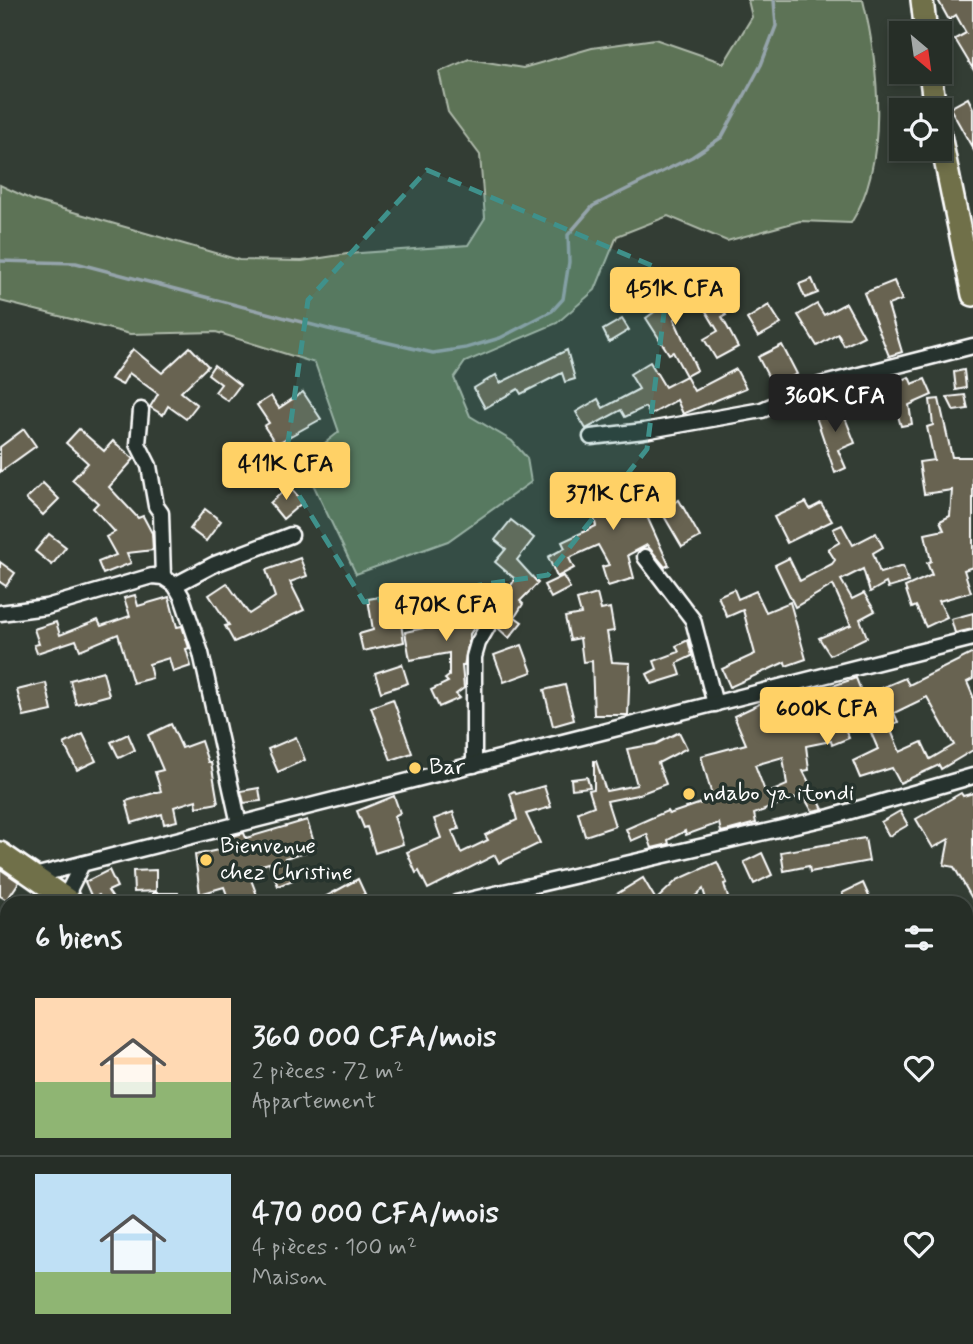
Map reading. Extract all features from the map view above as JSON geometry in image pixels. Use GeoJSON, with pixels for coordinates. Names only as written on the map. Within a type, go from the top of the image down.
{"type":"FeatureCollection","features":[{"type":"Feature","properties":{"kind":"highway"},"geometry":{"type":"LineString","coordinates":[[922,0],[925,21]]}},
{"type":"Feature","properties":{"kind":"highway"},"geometry":{"type":"LineString","coordinates":[[945,161],[973,295]]}},
{"type":"Feature","properties":{"kind":"highway"},"geometry":{"type":"LineString","coordinates":[[0,853],[62,896]]}},
{"type":"Feature","properties":{"kind":"street"},"geometry":{"type":"LineString","coordinates":[[591,437],[644,431],[762,410],[820,385],[973,346]]}},
{"type":"Feature","properties":{"kind":"street"},"geometry":{"type":"LineString","coordinates":[[141,410],[138,444],[149,466],[156,506],[161,513],[169,581],[182,597],[201,653],[239,824]]}},
{"type":"Feature","properties":{"kind":"street"},"geometry":{"type":"LineString","coordinates":[[0,613],[46,607],[134,580],[169,581],[291,535]]}},
{"type":"Feature","properties":{"kind":"street"},"geometry":{"type":"LineString","coordinates":[[645,557],[668,591],[693,620],[715,704]]}},
{"type":"Feature","properties":{"kind":"street"},"geometry":{"type":"LineString","coordinates":[[474,765],[474,657],[478,643],[493,617]]}},
{"type":"Feature","properties":{"kind":"street"},"geometry":{"type":"LineString","coordinates":[[34,876],[973,638]]}},
{"type":"Feature","properties":{"kind":"street"},"geometry":{"type":"LineString","coordinates":[[486,896],[830,817],[973,776]]}},
{"type":"Feature","properties":{"kind":"street"},"geometry":{"type":"LineString","coordinates":[[71,896],[74,878],[82,864]]}},
{"type":"Feature","properties":{"kind":"highlighted area"},"geometry":{"type":"Polygon","coordinates":[[[427,170],[669,273],[647,449],[548,575],[364,602],[284,471],[308,300],[427,170]]]}},
{"type":"Feature","properties":{"kind":"green space"},"geometry":{"type":"Polygon","coordinates":[[[748,0],[863,0],[876,84],[876,143],[863,199],[851,223],[800,221],[727,241],[668,216],[617,236],[595,290],[557,323],[465,362],[454,378],[470,416],[512,441],[527,458],[531,482],[448,541],[356,574],[302,461],[339,432],[315,363],[216,332],[130,334],[0,301],[0,185],[32,200],[239,260],[302,261],[347,254],[468,245],[485,218],[480,155],[448,112],[439,72],[469,59],[523,68],[592,48],[655,39],[724,63],[752,17],[748,0]]]}},
{"type":"Feature","properties":{"kind":"building"},"geometry":{"type":"Polygon","coordinates":[[[938,0],[973,0],[973,69],[955,39],[966,33],[956,15],[949,20],[938,0]]]}},
{"type":"Feature","properties":{"kind":"building"},"geometry":{"type":"Polygon","coordinates":[[[968,98],[973,108],[973,149],[952,112],[952,107],[968,98]]]}},
{"type":"Feature","properties":{"kind":"building"},"geometry":{"type":"Polygon","coordinates":[[[812,279],[818,293],[805,298],[799,284],[812,279]]]}},
{"type":"Feature","properties":{"kind":"building"},"geometry":{"type":"Polygon","coordinates":[[[894,281],[902,300],[888,305],[902,352],[889,356],[864,293],[894,281]]]}},
{"type":"Feature","properties":{"kind":"building"},"geometry":{"type":"Polygon","coordinates":[[[692,285],[702,298],[674,319],[697,370],[686,376],[673,352],[669,354],[646,318],[692,285]]]}},
{"type":"Feature","properties":{"kind":"building"},"geometry":{"type":"Polygon","coordinates":[[[710,298],[717,301],[726,315],[722,317],[738,347],[716,359],[704,339],[718,331],[701,303],[710,298]]]}},
{"type":"Feature","properties":{"kind":"building"},"geometry":{"type":"Polygon","coordinates":[[[846,303],[864,336],[844,346],[838,334],[817,346],[798,315],[817,304],[824,315],[846,303]]]}},
{"type":"Feature","properties":{"kind":"building"},"geometry":{"type":"Polygon","coordinates":[[[769,305],[781,324],[758,337],[747,319],[769,305]]]}},
{"type":"Feature","properties":{"kind":"building"},"geometry":{"type":"Polygon","coordinates":[[[622,319],[629,330],[609,342],[603,330],[622,319]]]}},
{"type":"Feature","properties":{"kind":"building"},"geometry":{"type":"Polygon","coordinates":[[[782,345],[797,374],[773,386],[758,357],[782,345]]]}},
{"type":"Feature","properties":{"kind":"building"},"geometry":{"type":"Polygon","coordinates":[[[190,347],[208,366],[181,392],[197,405],[186,419],[168,406],[163,415],[150,407],[158,394],[129,373],[122,385],[111,379],[133,349],[162,373],[190,347]]]}},
{"type":"Feature","properties":{"kind":"building"},"geometry":{"type":"Polygon","coordinates":[[[567,350],[575,379],[565,382],[562,373],[521,394],[518,389],[485,408],[474,388],[496,375],[500,383],[567,350]]]}},
{"type":"Feature","properties":{"kind":"building"},"geometry":{"type":"Polygon","coordinates":[[[650,362],[665,387],[686,376],[694,391],[736,369],[746,388],[683,414],[677,400],[650,415],[645,407],[625,417],[621,410],[586,429],[576,412],[598,399],[603,408],[639,389],[630,374],[650,362]]]}},
{"type":"Feature","properties":{"kind":"building"},"geometry":{"type":"Polygon","coordinates":[[[214,365],[240,385],[228,401],[215,392],[221,384],[208,374],[214,365]]]}},
{"type":"Feature","properties":{"kind":"building"},"geometry":{"type":"Polygon","coordinates":[[[964,370],[966,388],[956,390],[954,372],[964,370]]]}},
{"type":"Feature","properties":{"kind":"building"},"geometry":{"type":"Polygon","coordinates":[[[909,377],[912,384],[925,379],[932,395],[909,405],[912,424],[901,426],[889,386],[909,377]]]}},
{"type":"Feature","properties":{"kind":"building"},"geometry":{"type":"Polygon","coordinates":[[[303,392],[321,419],[276,444],[264,426],[269,423],[257,405],[271,396],[279,408],[303,392]]]}},
{"type":"Feature","properties":{"kind":"building"},"geometry":{"type":"Polygon","coordinates":[[[965,395],[968,409],[954,411],[947,397],[965,395]]]}},
{"type":"Feature","properties":{"kind":"building"},"geometry":{"type":"Polygon","coordinates":[[[939,399],[952,457],[973,457],[973,567],[964,570],[971,592],[939,601],[947,617],[926,627],[916,606],[912,608],[905,587],[932,575],[927,563],[931,561],[925,534],[944,530],[940,521],[950,516],[952,490],[924,494],[919,462],[934,460],[927,427],[933,425],[930,400],[939,399]]]}},
{"type":"Feature","properties":{"kind":"building"},"geometry":{"type":"Polygon","coordinates":[[[840,405],[855,443],[838,450],[846,468],[835,473],[815,414],[840,405]]]}},
{"type":"Feature","properties":{"kind":"building"},"geometry":{"type":"Polygon","coordinates":[[[24,429],[36,446],[0,472],[0,447],[24,429]]]}},
{"type":"Feature","properties":{"kind":"building"},"geometry":{"type":"Polygon","coordinates":[[[79,429],[104,451],[113,441],[134,459],[109,487],[138,518],[143,516],[152,533],[153,550],[127,553],[131,563],[103,574],[98,562],[116,555],[106,537],[115,532],[93,508],[98,503],[72,480],[88,463],[66,443],[79,429]]]}},
{"type":"Feature","properties":{"kind":"building"},"geometry":{"type":"Polygon","coordinates":[[[639,476],[642,486],[635,490],[669,565],[665,567],[647,545],[628,555],[634,578],[608,586],[602,567],[609,565],[598,545],[569,558],[574,568],[557,577],[548,557],[565,548],[562,542],[596,526],[587,489],[639,476]]]}},
{"type":"Feature","properties":{"kind":"building"},"geometry":{"type":"Polygon","coordinates":[[[43,483],[59,499],[43,515],[26,499],[43,483]]]}},
{"type":"Feature","properties":{"kind":"building"},"geometry":{"type":"Polygon","coordinates":[[[289,486],[303,502],[283,519],[270,503],[289,486]]]}},
{"type":"Feature","properties":{"kind":"building"},"geometry":{"type":"Polygon","coordinates":[[[679,500],[700,537],[682,547],[661,511],[679,500]]]}},
{"type":"Feature","properties":{"kind":"building"},"geometry":{"type":"Polygon","coordinates":[[[806,502],[810,509],[821,503],[832,521],[787,543],[774,517],[806,502]]]}},
{"type":"Feature","properties":{"kind":"building"},"geometry":{"type":"Polygon","coordinates":[[[205,509],[221,521],[206,541],[190,529],[205,509]]]}},
{"type":"Feature","properties":{"kind":"building"},"geometry":{"type":"Polygon","coordinates":[[[511,520],[534,538],[517,560],[538,583],[520,601],[523,604],[515,617],[522,622],[509,638],[498,628],[503,616],[497,608],[515,579],[495,562],[506,549],[495,540],[511,520]]]}},
{"type":"Feature","properties":{"kind":"building"},"geometry":{"type":"Polygon","coordinates":[[[842,525],[853,545],[876,533],[883,547],[873,553],[880,573],[903,566],[908,582],[888,588],[886,583],[870,592],[863,569],[841,580],[852,599],[864,593],[875,611],[860,619],[867,637],[830,655],[819,638],[851,625],[833,585],[795,607],[775,565],[789,558],[800,581],[832,564],[835,560],[828,549],[840,542],[833,529],[842,525]]]}},
{"type":"Feature","properties":{"kind":"building"},"geometry":{"type":"Polygon","coordinates":[[[49,534],[66,547],[52,565],[35,551],[49,534]]]}},
{"type":"Feature","properties":{"kind":"building"},"geometry":{"type":"Polygon","coordinates":[[[300,558],[307,576],[290,582],[304,610],[234,642],[225,626],[229,625],[209,595],[227,583],[249,614],[275,597],[266,570],[300,558]]]}},
{"type":"Feature","properties":{"kind":"building"},"geometry":{"type":"Polygon","coordinates":[[[0,562],[15,573],[6,586],[0,582],[0,562]]]}},
{"type":"Feature","properties":{"kind":"building"},"geometry":{"type":"Polygon","coordinates":[[[563,576],[570,588],[551,598],[544,585],[563,576]]]}},
{"type":"Feature","properties":{"kind":"building"},"geometry":{"type":"Polygon","coordinates":[[[734,589],[738,599],[756,591],[766,612],[790,602],[806,659],[786,666],[785,662],[730,687],[722,669],[755,654],[743,610],[727,617],[718,596],[734,589]]]}},
{"type":"Feature","properties":{"kind":"building"},"geometry":{"type":"Polygon","coordinates":[[[396,594],[404,642],[363,651],[359,634],[373,630],[368,599],[396,594]]]}},
{"type":"Feature","properties":{"kind":"building"},"geometry":{"type":"Polygon","coordinates":[[[445,594],[455,614],[466,599],[485,612],[470,634],[462,666],[464,688],[456,694],[460,698],[439,707],[431,690],[448,682],[445,679],[449,676],[449,653],[410,660],[405,632],[438,625],[428,603],[445,594]]]}},
{"type":"Feature","properties":{"kind":"building"},"geometry":{"type":"Polygon","coordinates":[[[597,594],[601,610],[610,608],[614,631],[607,632],[612,662],[630,663],[628,715],[594,715],[592,661],[583,662],[580,638],[570,640],[565,617],[581,614],[577,600],[597,594]]]}},
{"type":"Feature","properties":{"kind":"building"},"geometry":{"type":"Polygon","coordinates":[[[135,595],[138,606],[169,597],[177,627],[182,626],[191,666],[173,672],[169,658],[149,664],[152,678],[133,683],[118,634],[80,650],[76,640],[37,653],[34,645],[39,644],[34,629],[56,622],[60,635],[98,620],[101,626],[130,616],[124,598],[135,595]]]}},
{"type":"Feature","properties":{"kind":"building"},"geometry":{"type":"Polygon","coordinates":[[[973,613],[973,629],[955,633],[951,619],[973,613]]]}},
{"type":"Feature","properties":{"kind":"building"},"geometry":{"type":"Polygon","coordinates":[[[688,640],[692,656],[677,663],[681,675],[652,684],[647,674],[657,669],[654,661],[679,652],[676,646],[688,640]]]}},
{"type":"Feature","properties":{"kind":"building"},"geometry":{"type":"Polygon","coordinates":[[[522,645],[532,672],[504,682],[494,655],[522,645]]]}},
{"type":"Feature","properties":{"kind":"building"},"geometry":{"type":"Polygon","coordinates":[[[973,653],[973,679],[967,682],[973,696],[973,750],[941,769],[939,765],[900,783],[892,768],[860,778],[853,761],[878,749],[858,702],[837,710],[849,738],[832,745],[831,741],[806,746],[809,770],[803,771],[823,809],[812,811],[803,795],[754,814],[756,823],[730,830],[721,832],[719,823],[686,835],[685,831],[668,840],[669,844],[652,848],[647,834],[631,841],[626,829],[667,811],[669,814],[713,799],[701,756],[746,744],[734,716],[768,700],[779,697],[780,701],[811,689],[812,693],[856,678],[863,696],[905,678],[909,685],[973,653]],[[927,697],[894,713],[898,722],[889,726],[900,752],[922,742],[930,759],[954,745],[927,697]],[[783,757],[755,765],[766,794],[787,785],[783,757]]]}},
{"type":"Feature","properties":{"kind":"building"},"geometry":{"type":"Polygon","coordinates":[[[402,664],[408,683],[381,692],[375,673],[402,664]]]}},
{"type":"Feature","properties":{"kind":"building"},"geometry":{"type":"Polygon","coordinates":[[[103,671],[109,695],[76,704],[70,680],[103,671]]]}},
{"type":"Feature","properties":{"kind":"building"},"geometry":{"type":"Polygon","coordinates":[[[46,683],[52,711],[24,717],[17,690],[46,683]]]}},
{"type":"Feature","properties":{"kind":"building"},"geometry":{"type":"Polygon","coordinates":[[[565,685],[574,720],[553,726],[544,690],[565,685]]]}},
{"type":"Feature","properties":{"kind":"building"},"geometry":{"type":"Polygon","coordinates":[[[393,699],[412,753],[391,760],[371,707],[393,699]]]}},
{"type":"Feature","properties":{"kind":"building"},"geometry":{"type":"Polygon","coordinates":[[[171,724],[182,748],[201,741],[208,762],[211,762],[218,803],[197,807],[196,800],[174,807],[177,821],[164,824],[162,814],[132,823],[126,801],[161,791],[155,772],[163,770],[148,735],[171,724]]]}},
{"type":"Feature","properties":{"kind":"building"},"geometry":{"type":"Polygon","coordinates":[[[679,732],[687,748],[658,763],[666,784],[637,795],[607,801],[615,826],[585,836],[578,812],[594,806],[589,790],[594,789],[594,761],[606,791],[637,785],[627,749],[656,744],[679,732]]]}},
{"type":"Feature","properties":{"kind":"building"},"geometry":{"type":"Polygon","coordinates":[[[83,734],[96,761],[77,770],[64,744],[83,734]]]}},
{"type":"Feature","properties":{"kind":"building"},"geometry":{"type":"Polygon","coordinates":[[[128,734],[135,750],[119,758],[111,742],[128,734]]]}},
{"type":"Feature","properties":{"kind":"building"},"geometry":{"type":"Polygon","coordinates":[[[296,737],[305,760],[278,772],[268,749],[296,737]]]}},
{"type":"Feature","properties":{"kind":"building"},"geometry":{"type":"Polygon","coordinates":[[[587,777],[590,787],[572,789],[571,779],[587,777]]]}},
{"type":"Feature","properties":{"kind":"building"},"geometry":{"type":"Polygon","coordinates":[[[544,786],[551,807],[526,814],[540,843],[499,863],[495,855],[428,889],[419,871],[416,873],[407,852],[441,838],[434,819],[453,812],[459,829],[452,831],[461,853],[488,840],[485,835],[517,820],[510,793],[514,791],[516,794],[544,786]]]}},
{"type":"Feature","properties":{"kind":"building"},"geometry":{"type":"Polygon","coordinates":[[[259,788],[261,801],[244,803],[241,791],[259,788]]]}},
{"type":"Feature","properties":{"kind":"building"},"geometry":{"type":"Polygon","coordinates":[[[961,793],[963,796],[973,793],[973,896],[954,867],[944,865],[949,839],[933,848],[916,819],[961,793]]]}},
{"type":"Feature","properties":{"kind":"building"},"geometry":{"type":"Polygon","coordinates":[[[394,796],[400,813],[394,816],[403,844],[375,853],[367,827],[364,828],[357,811],[394,796]]]}},
{"type":"Feature","properties":{"kind":"building"},"geometry":{"type":"Polygon","coordinates":[[[900,811],[908,825],[889,836],[881,822],[900,811]]]}},
{"type":"Feature","properties":{"kind":"building"},"geometry":{"type":"Polygon","coordinates":[[[307,820],[316,849],[285,858],[293,880],[278,886],[269,863],[251,868],[254,876],[250,877],[257,896],[227,896],[224,887],[200,894],[195,855],[232,847],[229,837],[244,833],[246,838],[307,820]]]}},
{"type":"Feature","properties":{"kind":"building"},"geometry":{"type":"Polygon","coordinates":[[[865,838],[869,861],[810,872],[809,866],[784,871],[781,852],[865,838]]]}},
{"type":"Feature","properties":{"kind":"building"},"geometry":{"type":"Polygon","coordinates":[[[762,853],[772,875],[754,884],[744,862],[762,853]]]}},
{"type":"Feature","properties":{"kind":"building"},"geometry":{"type":"Polygon","coordinates":[[[717,862],[727,883],[724,884],[728,896],[705,896],[703,889],[696,896],[660,896],[677,880],[717,862]]]}},
{"type":"Feature","properties":{"kind":"building"},"geometry":{"type":"Polygon","coordinates":[[[0,869],[19,882],[10,896],[0,896],[0,869]]]}},
{"type":"Feature","properties":{"kind":"building"},"geometry":{"type":"Polygon","coordinates":[[[109,870],[117,887],[108,891],[111,896],[91,896],[85,882],[109,870]]]}},
{"type":"Feature","properties":{"kind":"building"},"geometry":{"type":"Polygon","coordinates":[[[156,870],[156,891],[134,892],[133,871],[156,870]]]}},
{"type":"Feature","properties":{"kind":"building"},"geometry":{"type":"Polygon","coordinates":[[[643,878],[654,896],[613,896],[643,878]]]}},
{"type":"Feature","properties":{"kind":"building"},"geometry":{"type":"Polygon","coordinates":[[[358,879],[365,894],[361,896],[327,896],[358,879]]]}},
{"type":"Feature","properties":{"kind":"building"},"geometry":{"type":"Polygon","coordinates":[[[863,883],[869,896],[843,896],[842,893],[863,883]]]}},
{"type":"Feature","properties":{"kind":"building"},"geometry":{"type":"Polygon","coordinates":[[[153,893],[178,893],[178,896],[153,896],[153,893]]]}},
{"type":"Feature","properties":{"kind":"waterway"},"geometry":{"type":"LineString","coordinates":[[0,261],[76,263],[328,329],[433,353],[466,348],[500,338],[552,311],[563,299],[569,262],[568,235],[593,206],[692,157],[722,137],[761,65],[776,26],[774,0]]}},
{"type":"Feature","properties":{"kind":"place","name":"Bar"},"geometry":{"type":"Point","coordinates":[415,768]}},
{"type":"Feature","properties":{"kind":"place","name":"ndabo ya itondi"},"geometry":{"type":"Point","coordinates":[689,794]}},
{"type":"Feature","properties":{"kind":"place","name":"Bienvenue chez Christine"},"geometry":{"type":"Point","coordinates":[206,860]}}]}
